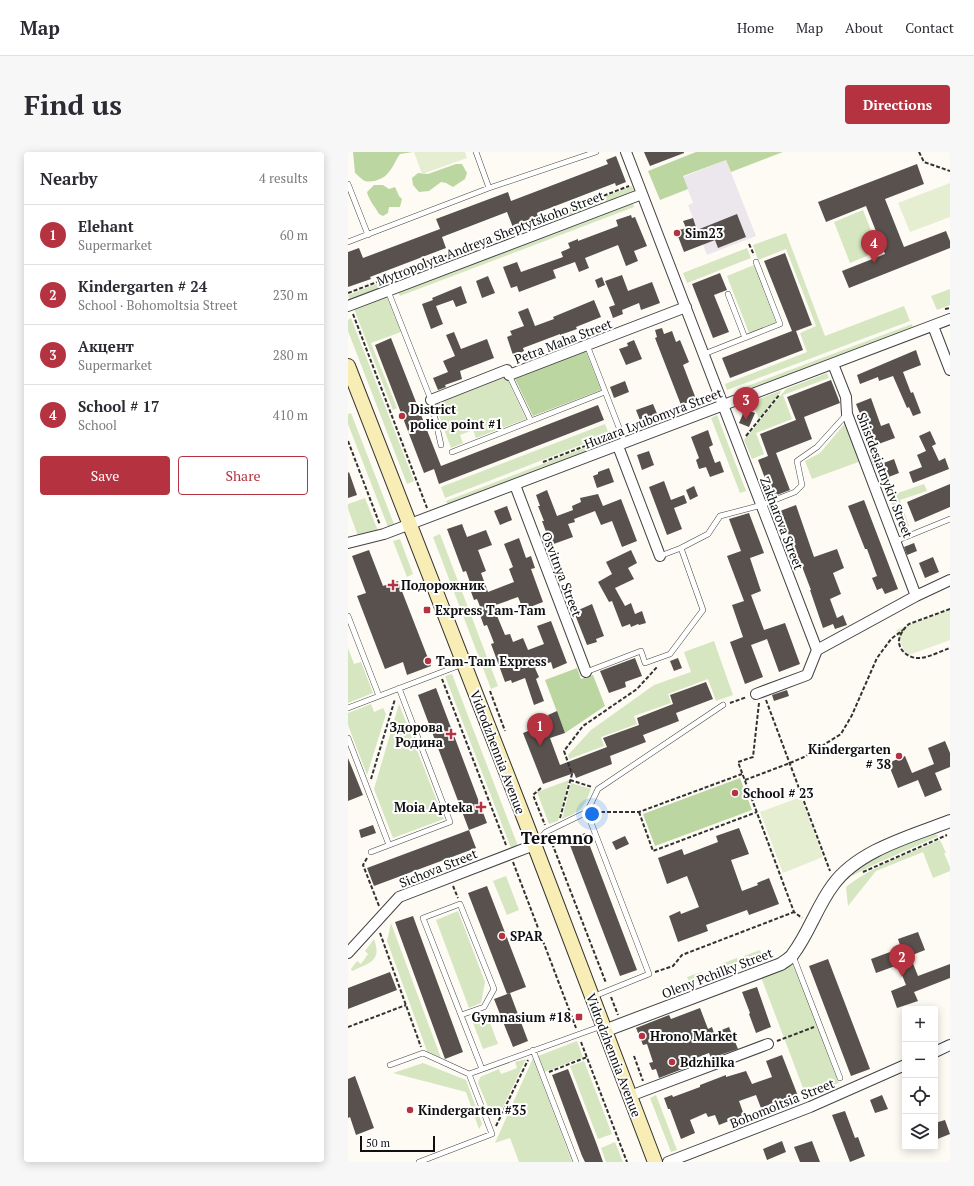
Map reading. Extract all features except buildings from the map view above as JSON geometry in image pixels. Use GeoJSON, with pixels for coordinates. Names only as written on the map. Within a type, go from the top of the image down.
{"type":"FeatureCollection","features":[{"type":"Feature","properties":{"kind":"main road","name":"Vidrodzhennia Avenue"},"geometry":{"type":"LineString","coordinates":[[348,366],[464,663],[655,1162]]}},
{"type":"Feature","properties":{"kind":"street","name":"Zakharova Street"},"geometry":{"type":"LineString","coordinates":[[626,152],[817,650]]}},
{"type":"Feature","properties":{"kind":"street","name":"Mytropolyta Andreya Sheptytskoho Street"},"geometry":{"type":"LineString","coordinates":[[349,306],[642,194]]}},
{"type":"Feature","properties":{"kind":"street","name":"Petra Maha Street"},"geometry":{"type":"LineString","coordinates":[[431,400],[507,370],[509,375],[686,307]]}},
{"type":"Feature","properties":{"kind":"street","name":"Huzara Lyubomyra Street"},"geometry":{"type":"LineString","coordinates":[[348,543],[384,534],[950,319]]}},
{"type":"Feature","properties":{"kind":"street"},"geometry":{"type":"LineString","coordinates":[[933,326],[950,370]]}},
{"type":"Feature","properties":{"kind":"street","name":"Shistdesiatnykiv Street"},"geometry":{"type":"LineString","coordinates":[[833,364],[846,398],[847,414],[916,596]]}},
{"type":"Feature","properties":{"kind":"street"},"geometry":{"type":"LineString","coordinates":[[621,444],[660,556]]}},
{"type":"Feature","properties":{"kind":"street","name":"Osvitnya Street"},"geometry":{"type":"LineString","coordinates":[[515,485],[586,672]]}},
{"type":"Feature","properties":{"kind":"street"},"geometry":{"type":"LineString","coordinates":[[759,692],[807,675],[817,650],[916,596],[950,580]]}},
{"type":"Feature","properties":{"kind":"street","name":"Oleny Pchilky Street"},"geometry":{"type":"LineString","coordinates":[[603,1028],[781,964],[793,956],[832,886],[843,873],[858,861],[889,845],[950,821]]}},
{"type":"Feature","properties":{"kind":"street","name":"Sichova Street"},"geometry":{"type":"LineString","coordinates":[[348,953],[399,896],[534,845]]}},
{"type":"Feature","properties":{"kind":"street"},"geometry":{"type":"LineString","coordinates":[[630,1096],[768,1044]]}},
{"type":"Feature","properties":{"kind":"street"},"geometry":{"type":"LineString","coordinates":[[938,1051],[950,1045]]}},
{"type":"Feature","properties":{"kind":"street","name":"Bohomoltsia Street"},"geometry":{"type":"LineString","coordinates":[[668,1162],[810,1107],[902,1066]]}},
{"type":"Feature","properties":{"kind":"lane"},"geometry":{"type":"LineString","coordinates":[[476,152],[489,188]]}},
{"type":"Feature","properties":{"kind":"lane"},"geometry":{"type":"LineString","coordinates":[[348,242],[489,188],[596,152]]}},
{"type":"Feature","properties":{"kind":"lane"},"geometry":{"type":"LineString","coordinates":[[348,184],[368,235]]}},
{"type":"Feature","properties":{"kind":"lane"},"geometry":{"type":"LineString","coordinates":[[704,354],[780,324],[756,262]]}},
{"type":"Feature","properties":{"kind":"lane"},"geometry":{"type":"LineString","coordinates":[[388,291],[431,400],[441,445]]}},
{"type":"Feature","properties":{"kind":"lane"},"geometry":{"type":"LineString","coordinates":[[728,294],[745,338]]}},
{"type":"Feature","properties":{"kind":"lane"},"geometry":{"type":"LineString","coordinates":[[587,345],[605,392],[621,444]]}},
{"type":"Feature","properties":{"kind":"lane"},"geometry":{"type":"LineString","coordinates":[[509,375],[531,421]]}},
{"type":"Feature","properties":{"kind":"lane"},"geometry":{"type":"LineString","coordinates":[[452,452],[605,392]]}},
{"type":"Feature","properties":{"kind":"lane"},"geometry":{"type":"LineString","coordinates":[[660,556],[681,548],[708,534],[720,516],[762,505],[795,492],[802,485],[797,461],[818,447],[847,414]]}},
{"type":"Feature","properties":{"kind":"lane"},"geometry":{"type":"LineString","coordinates":[[896,541],[950,519]]}},
{"type":"Feature","properties":{"kind":"lane"},"geometry":{"type":"LineString","coordinates":[[586,672],[641,651],[645,663],[670,654],[703,610],[681,548]]}},
{"type":"Feature","properties":{"kind":"lane"},"geometry":{"type":"LineString","coordinates":[[348,616],[379,696]]}},
{"type":"Feature","properties":{"kind":"lane"},"geometry":{"type":"LineString","coordinates":[[348,708],[464,663]]}},
{"type":"Feature","properties":{"kind":"lane"},"geometry":{"type":"LineString","coordinates":[[371,852],[450,822],[399,688]]}},
{"type":"Feature","properties":{"kind":"lane"},"geometry":{"type":"LineString","coordinates":[[534,845],[546,832],[587,812],[598,789],[723,705]]}},
{"type":"Feature","properties":{"kind":"lane"},"geometry":{"type":"LineString","coordinates":[[348,738],[389,845]]}},
{"type":"Feature","properties":{"kind":"lane"},"geometry":{"type":"LineString","coordinates":[[587,812],[649,974],[591,998]]}},
{"type":"Feature","properties":{"kind":"lane"},"geometry":{"type":"LineString","coordinates":[[461,1015],[484,1007],[494,989],[460,904],[423,918],[482,1070]]}},
{"type":"Feature","properties":{"kind":"lane"},"geometry":{"type":"LineString","coordinates":[[793,956],[840,1078]]}},
{"type":"Feature","properties":{"kind":"lane"},"geometry":{"type":"LineString","coordinates":[[390,1065],[423,1053],[470,1074],[533,1050],[603,1028]]}},
{"type":"Feature","properties":{"kind":"lane"},"geometry":{"type":"LineString","coordinates":[[533,1050],[576,1162]]}},
{"type":"Feature","properties":{"kind":"lane"},"geometry":{"type":"LineString","coordinates":[[419,1162],[492,1134],[470,1074]]}},
{"type":"Feature","properties":{"kind":"path"},"geometry":{"type":"LineString","coordinates":[[919,152],[924,162],[950,172]]}},
{"type":"Feature","properties":{"kind":"path"},"geometry":{"type":"LineString","coordinates":[[546,223],[545,218],[637,182]]}},
{"type":"Feature","properties":{"kind":"path"},"geometry":{"type":"LineString","coordinates":[[348,293],[509,232],[511,236]]}},
{"type":"Feature","properties":{"kind":"path"},"geometry":{"type":"LineString","coordinates":[[749,244],[756,262]]}},
{"type":"Feature","properties":{"kind":"path"},"geometry":{"type":"LineString","coordinates":[[349,306],[431,516]]}},
{"type":"Feature","properties":{"kind":"path"},"geometry":{"type":"LineString","coordinates":[[739,444],[792,379]]}},
{"type":"Feature","properties":{"kind":"path"},"geometry":{"type":"LineString","coordinates":[[348,441],[384,534]]}},
{"type":"Feature","properties":{"kind":"path"},"geometry":{"type":"LineString","coordinates":[[745,780],[790,763],[841,734],[852,715],[877,658],[891,639],[909,624],[950,609]]}},
{"type":"Feature","properties":{"kind":"path"},"geometry":{"type":"LineString","coordinates":[[903,630],[899,639],[900,645],[905,653],[912,657],[920,658],[950,648]]}},
{"type":"Feature","properties":{"kind":"path"},"geometry":{"type":"LineString","coordinates":[[558,827],[572,774],[564,751],[583,726],[637,688],[670,654]]}},
{"type":"Feature","properties":{"kind":"path"},"geometry":{"type":"LineString","coordinates":[[440,672],[627,1162]]}},
{"type":"Feature","properties":{"kind":"path"},"geometry":{"type":"LineString","coordinates":[[368,790],[399,688]]}},
{"type":"Feature","properties":{"kind":"path"},"geometry":{"type":"LineString","coordinates":[[490,691],[505,731]]}},
{"type":"Feature","properties":{"kind":"path"},"geometry":{"type":"LineString","coordinates":[[759,692],[790,763],[830,871]]}},
{"type":"Feature","properties":{"kind":"path"},"geometry":{"type":"LineString","coordinates":[[759,692],[760,705],[753,757],[738,762],[794,912],[811,924]]}},
{"type":"Feature","properties":{"kind":"path"},"geometry":{"type":"LineString","coordinates":[[587,812],[639,812],[742,774]]}},
{"type":"Feature","properties":{"kind":"path"},"geometry":{"type":"LineString","coordinates":[[570,780],[598,789]]}},
{"type":"Feature","properties":{"kind":"path"},"geometry":{"type":"LineString","coordinates":[[639,812],[653,851],[757,812]]}},
{"type":"Feature","properties":{"kind":"path"},"geometry":{"type":"LineString","coordinates":[[862,873],[874,866],[950,834]]}},
{"type":"Feature","properties":{"kind":"path"},"geometry":{"type":"LineString","coordinates":[[371,852],[363,864],[406,1005],[423,1053]]}},
{"type":"Feature","properties":{"kind":"path"},"geometry":{"type":"LineString","coordinates":[[450,877],[460,904]]}},
{"type":"Feature","properties":{"kind":"path"},"geometry":{"type":"LineString","coordinates":[[649,974],[672,966],[682,955],[794,912]]}},
{"type":"Feature","properties":{"kind":"path"},"geometry":{"type":"LineString","coordinates":[[348,1027],[406,1005]]}},
{"type":"Feature","properties":{"kind":"path"},"geometry":{"type":"LineString","coordinates":[[768,1044],[819,1025]]}},
{"type":"Feature","properties":{"kind":"path"},"geometry":{"type":"LineString","coordinates":[[492,1134],[533,1050]]}},
{"type":"Feature","properties":{"kind":"path"},"geometry":{"type":"LineString","coordinates":[[634,1056],[643,1082]]}},
{"type":"Feature","properties":{"kind":"path"},"geometry":{"type":"LineString","coordinates":[[542,1074],[587,1057]]}},
{"type":"Feature","properties":{"kind":"shaded area"},"geometry":{"type":"Polygon","coordinates":[[[726,160],[756,236],[707,255],[688,205],[693,203],[683,177],[726,160]]]}},
{"type":"Feature","properties":{"kind":"green space"},"geometry":{"type":"Polygon","coordinates":[[[353,152],[413,152],[400,154],[384,177],[378,180],[368,181],[364,180],[355,173],[353,152]]]}},
{"type":"Feature","properties":{"kind":"green space"},"geometry":{"type":"Polygon","coordinates":[[[414,152],[465,152],[467,158],[422,174],[414,152]]]}},
{"type":"Feature","properties":{"kind":"green space"},"geometry":{"type":"Polygon","coordinates":[[[696,152],[783,152],[731,172],[726,160],[683,176],[688,189],[660,200],[648,171],[696,152]]]}},
{"type":"Feature","properties":{"kind":"green space"},"geometry":{"type":"Polygon","coordinates":[[[456,164],[462,164],[467,173],[465,179],[453,187],[441,182],[429,191],[419,192],[413,185],[412,178],[418,173],[428,174],[456,164]]]}},
{"type":"Feature","properties":{"kind":"green space"},"geometry":{"type":"Polygon","coordinates":[[[950,183],[950,217],[910,232],[898,203],[950,183]]]}},
{"type":"Feature","properties":{"kind":"green space"},"geometry":{"type":"Polygon","coordinates":[[[374,185],[383,185],[389,189],[395,187],[402,199],[400,207],[389,207],[388,213],[383,216],[379,214],[367,192],[374,185]]]}},
{"type":"Feature","properties":{"kind":"green space"},"geometry":{"type":"Polygon","coordinates":[[[632,186],[634,192],[550,223],[548,218],[632,186]]]}},
{"type":"Feature","properties":{"kind":"green space"},"geometry":{"type":"Polygon","coordinates":[[[633,203],[634,207],[400,296],[398,292],[633,203]]]}},
{"type":"Feature","properties":{"kind":"green space"},"geometry":{"type":"Polygon","coordinates":[[[863,210],[879,251],[850,263],[834,222],[863,210]]]}},
{"type":"Feature","properties":{"kind":"green space"},"geometry":{"type":"Polygon","coordinates":[[[786,233],[825,336],[904,306],[910,321],[727,390],[725,384],[807,352],[800,333],[816,326],[786,249],[758,260],[753,245],[786,233]]]}},
{"type":"Feature","properties":{"kind":"green space"},"geometry":{"type":"Polygon","coordinates":[[[483,243],[485,249],[420,275],[417,268],[483,243]]]}},
{"type":"Feature","properties":{"kind":"green space"},"geometry":{"type":"Polygon","coordinates":[[[747,248],[751,258],[687,283],[683,273],[747,248]]]}},
{"type":"Feature","properties":{"kind":"green space"},"geometry":{"type":"Polygon","coordinates":[[[754,265],[776,323],[749,333],[727,276],[754,265]]]}},
{"type":"Feature","properties":{"kind":"green space"},"geometry":{"type":"Polygon","coordinates":[[[397,276],[400,282],[350,301],[348,295],[397,276]]]}},
{"type":"Feature","properties":{"kind":"green space"},"geometry":{"type":"Polygon","coordinates":[[[950,289],[950,305],[937,310],[931,296],[950,289]]]}},
{"type":"Feature","properties":{"kind":"green space"},"geometry":{"type":"Polygon","coordinates":[[[387,297],[401,332],[371,343],[397,408],[393,410],[354,309],[387,297]]]}},
{"type":"Feature","properties":{"kind":"green space"},"geometry":{"type":"Polygon","coordinates":[[[351,318],[414,481],[407,484],[348,331],[348,320],[351,318]]]}},
{"type":"Feature","properties":{"kind":"green space"},"geometry":{"type":"Polygon","coordinates":[[[912,324],[913,328],[738,394],[737,390],[912,324]]]}},
{"type":"Feature","properties":{"kind":"green space"},"geometry":{"type":"Polygon","coordinates":[[[585,349],[601,390],[533,416],[514,377],[585,349]]]}},
{"type":"Feature","properties":{"kind":"green space"},"geometry":{"type":"Polygon","coordinates":[[[827,373],[829,378],[783,395],[792,419],[756,433],[764,454],[752,459],[744,440],[786,389],[827,373]]]}},
{"type":"Feature","properties":{"kind":"green space"},"geometry":{"type":"Polygon","coordinates":[[[505,374],[526,419],[476,438],[473,430],[460,435],[463,443],[451,448],[434,402],[505,374]]]}},
{"type":"Feature","properties":{"kind":"green space"},"geometry":{"type":"Polygon","coordinates":[[[782,390],[759,419],[752,402],[782,390]]]}},
{"type":"Feature","properties":{"kind":"green space"},"geometry":{"type":"Polygon","coordinates":[[[351,413],[394,524],[388,527],[348,424],[348,414],[351,413]]]}},
{"type":"Feature","properties":{"kind":"green space"},"geometry":{"type":"Polygon","coordinates":[[[717,415],[746,491],[740,493],[711,418],[717,415]]]}},
{"type":"Feature","properties":{"kind":"green space"},"geometry":{"type":"Polygon","coordinates":[[[846,422],[861,461],[812,479],[805,461],[820,453],[846,422]]]}},
{"type":"Feature","properties":{"kind":"green space"},"geometry":{"type":"Polygon","coordinates":[[[605,424],[609,434],[445,498],[441,487],[605,424]]]}},
{"type":"Feature","properties":{"kind":"green space"},"geometry":{"type":"Polygon","coordinates":[[[610,438],[612,442],[448,505],[446,501],[610,438]]]}},
{"type":"Feature","properties":{"kind":"green space"},"geometry":{"type":"Polygon","coordinates":[[[924,484],[927,491],[900,500],[909,526],[900,529],[889,496],[924,484]]]}},
{"type":"Feature","properties":{"kind":"green space"},"geometry":{"type":"Polygon","coordinates":[[[365,498],[378,531],[358,536],[348,509],[348,504],[365,498]]]}},
{"type":"Feature","properties":{"kind":"green space"},"geometry":{"type":"Polygon","coordinates":[[[440,534],[498,686],[491,689],[433,537],[440,534]]]}},
{"type":"Feature","properties":{"kind":"green space"},"geometry":{"type":"Polygon","coordinates":[[[400,539],[413,574],[407,577],[393,541],[400,539]]]}},
{"type":"Feature","properties":{"kind":"green space"},"geometry":{"type":"Polygon","coordinates":[[[950,609],[950,640],[906,656],[896,630],[950,609]]]}},
{"type":"Feature","properties":{"kind":"green space"},"geometry":{"type":"Polygon","coordinates":[[[714,641],[733,695],[716,701],[708,679],[668,694],[671,703],[634,716],[637,724],[601,737],[604,746],[569,759],[568,755],[591,730],[654,685],[691,672],[684,652],[714,641]]]}},
{"type":"Feature","properties":{"kind":"green space"},"geometry":{"type":"Polygon","coordinates":[[[348,648],[354,664],[361,662],[373,693],[348,703],[348,648]]]}},
{"type":"Feature","properties":{"kind":"green space"},"geometry":{"type":"Polygon","coordinates":[[[577,668],[581,679],[593,675],[605,706],[565,733],[545,680],[577,668]]]}},
{"type":"Feature","properties":{"kind":"green space"},"geometry":{"type":"Polygon","coordinates":[[[452,674],[518,846],[511,848],[445,676],[452,674]]]}},
{"type":"Feature","properties":{"kind":"green space"},"geometry":{"type":"Polygon","coordinates":[[[371,704],[374,712],[383,708],[386,714],[367,775],[348,725],[348,713],[371,704]]]}},
{"type":"Feature","properties":{"kind":"green space"},"geometry":{"type":"Polygon","coordinates":[[[399,704],[444,819],[393,838],[374,789],[399,704]]]}},
{"type":"Feature","properties":{"kind":"green space"},"geometry":{"type":"Polygon","coordinates":[[[740,778],[752,810],[655,846],[643,814],[740,778]]]}},
{"type":"Feature","properties":{"kind":"green space"},"geometry":{"type":"Polygon","coordinates":[[[569,780],[558,821],[549,824],[537,792],[569,780]]]}},
{"type":"Feature","properties":{"kind":"green space"},"geometry":{"type":"Polygon","coordinates":[[[571,783],[591,789],[584,805],[574,814],[562,819],[571,783]]]}},
{"type":"Feature","properties":{"kind":"green space"},"geometry":{"type":"Polygon","coordinates":[[[801,797],[823,857],[783,873],[760,812],[801,797]]]}},
{"type":"Feature","properties":{"kind":"green space"},"geometry":{"type":"Polygon","coordinates":[[[932,833],[939,836],[873,865],[852,876],[851,873],[883,853],[932,833]]]}},
{"type":"Feature","properties":{"kind":"green space"},"geometry":{"type":"Polygon","coordinates":[[[940,840],[946,853],[944,853],[950,867],[950,871],[933,878],[923,852],[876,871],[848,906],[846,887],[857,879],[892,860],[940,840]]]}},
{"type":"Feature","properties":{"kind":"green space"},"geometry":{"type":"Polygon","coordinates":[[[506,876],[519,910],[507,915],[493,881],[506,876]]]}},
{"type":"Feature","properties":{"kind":"green space"},"geometry":{"type":"Polygon","coordinates":[[[458,911],[485,982],[481,1003],[469,1008],[436,920],[458,911]]]}},
{"type":"Feature","properties":{"kind":"green space"},"geometry":{"type":"Polygon","coordinates":[[[391,923],[441,1058],[427,1051],[387,941],[391,923]]]}},
{"type":"Feature","properties":{"kind":"green space"},"geometry":{"type":"Polygon","coordinates":[[[374,939],[376,952],[373,960],[352,971],[351,969],[357,961],[361,964],[368,954],[365,951],[374,939]]]}},
{"type":"Feature","properties":{"kind":"green space"},"geometry":{"type":"Polygon","coordinates":[[[760,950],[763,957],[747,963],[744,956],[760,950]]]}},
{"type":"Feature","properties":{"kind":"green space"},"geometry":{"type":"Polygon","coordinates":[[[737,958],[740,965],[724,971],[721,964],[737,958]]]}},
{"type":"Feature","properties":{"kind":"green space"},"geometry":{"type":"Polygon","coordinates":[[[794,965],[839,1083],[806,1096],[761,977],[794,965]]]}},
{"type":"Feature","properties":{"kind":"green space"},"geometry":{"type":"Polygon","coordinates":[[[701,972],[703,979],[690,984],[687,977],[701,972]]]}},
{"type":"Feature","properties":{"kind":"green space"},"geometry":{"type":"Polygon","coordinates":[[[488,1017],[498,1044],[483,1049],[473,1023],[488,1017]]]}},
{"type":"Feature","properties":{"kind":"green space"},"geometry":{"type":"Polygon","coordinates":[[[577,1041],[583,1057],[544,1072],[538,1056],[577,1041]]]}},
{"type":"Feature","properties":{"kind":"green space"},"geometry":{"type":"Polygon","coordinates":[[[533,1058],[572,1162],[519,1162],[510,1138],[495,1143],[533,1058]]]}},
{"type":"Feature","properties":{"kind":"green space"},"geometry":{"type":"Polygon","coordinates":[[[526,1059],[500,1113],[493,1114],[490,1112],[478,1083],[480,1077],[499,1069],[501,1074],[517,1068],[515,1062],[526,1059]]]}},
{"type":"Feature","properties":{"kind":"green space"},"geometry":{"type":"Polygon","coordinates":[[[584,1061],[612,1134],[598,1139],[570,1066],[584,1061]]]}},
{"type":"Feature","properties":{"kind":"green space"},"geometry":{"type":"Polygon","coordinates":[[[423,1063],[466,1080],[482,1124],[479,1129],[466,1092],[393,1073],[423,1063]]]}},
{"type":"Feature","properties":{"kind":"green space"},"geometry":{"type":"Polygon","coordinates":[[[656,1095],[677,1150],[671,1152],[650,1098],[656,1095]]]}},
{"type":"Feature","properties":{"kind":"green space"},"geometry":{"type":"Polygon","coordinates":[[[615,1142],[623,1162],[606,1162],[601,1148],[615,1142]]]}},
{"type":"Feature","properties":{"kind":"place","name":"Sim23"},"geometry":{"type":"Point","coordinates":[677,233]}},
{"type":"Feature","properties":{"kind":"place","name":"School # 17"},"geometry":{"type":"Point","coordinates":[874,263]}},
{"type":"Feature","properties":{"kind":"place","name":"District police point #1"},"geometry":{"type":"Point","coordinates":[402,416]}},
{"type":"Feature","properties":{"kind":"place","name":"Акцент"},"geometry":{"type":"Point","coordinates":[746,420]}},
{"type":"Feature","properties":{"kind":"place","name":"Подорожник"},"geometry":{"type":"Point","coordinates":[393,585]}},
{"type":"Feature","properties":{"kind":"place","name":"Express Tam-Tam"},"geometry":{"type":"Point","coordinates":[427,610]}},
{"type":"Feature","properties":{"kind":"place","name":"Tam-Tam Express"},"geometry":{"type":"Point","coordinates":[428,661]}},
{"type":"Feature","properties":{"kind":"place","name":"Здорова Родина"},"geometry":{"type":"Point","coordinates":[451,734]}},
{"type":"Feature","properties":{"kind":"place","name":"Elehant"},"geometry":{"type":"Point","coordinates":[540,746]}},
{"type":"Feature","properties":{"kind":"place","name":"Kindergarten # 38"},"geometry":{"type":"Point","coordinates":[899,756]}},
{"type":"Feature","properties":{"kind":"place","name":"School # 23"},"geometry":{"type":"Point","coordinates":[735,793]}},
{"type":"Feature","properties":{"kind":"place","name":"Moia Apteka"},"geometry":{"type":"Point","coordinates":[481,807]}},
{"type":"Feature","properties":{"kind":"place","name":"SPAR"},"geometry":{"type":"Point","coordinates":[502,936]}},
{"type":"Feature","properties":{"kind":"place","name":"Kindergarten # 24"},"geometry":{"type":"Point","coordinates":[902,977]}},
{"type":"Feature","properties":{"kind":"place","name":"Gymnasium #18"},"geometry":{"type":"Point","coordinates":[579,1017]}},
{"type":"Feature","properties":{"kind":"place","name":"Hrono Market"},"geometry":{"type":"Point","coordinates":[642,1036]}},
{"type":"Feature","properties":{"kind":"place","name":"Bdzhilka"},"geometry":{"type":"Point","coordinates":[672,1062]}},
{"type":"Feature","properties":{"kind":"place","name":"Kindergarten #35"},"geometry":{"type":"Point","coordinates":[410,1110]}},
{"type":"Feature","properties":{"kind":"district","name":"Teremno"},"geometry":{"type":"Point","coordinates":[557,837]}}]}
